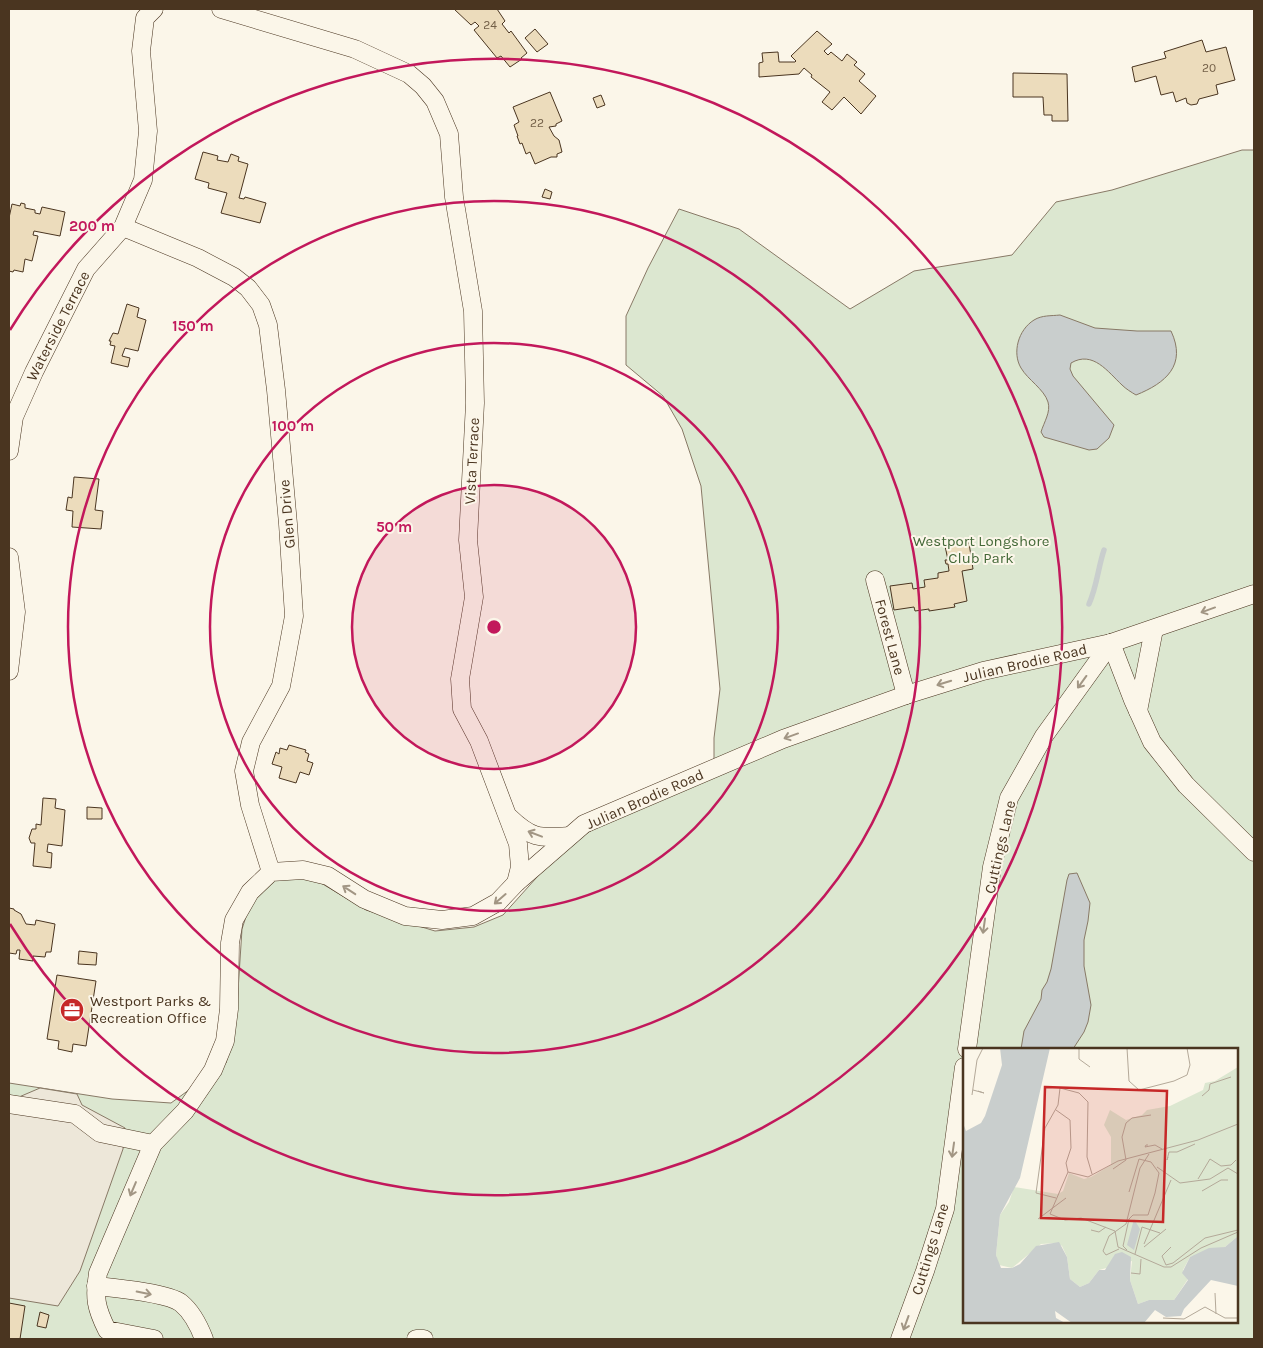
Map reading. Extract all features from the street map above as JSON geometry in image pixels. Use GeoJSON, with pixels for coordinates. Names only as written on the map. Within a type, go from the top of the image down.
{"type":"FeatureCollection","features":[{"type":"Feature","properties":{"kind":"street","name":"Waterside Terrace"},"geometry":{"type":"LineString","coordinates":[[9,451],[14,417],[34,372],[86,269],[123,227],[142,180],[148,131],[141,51],[144,18],[154,9]]}},
{"type":"Feature","properties":{"kind":"street","name":"Vista Terrace"},"geometry":{"type":"LineString","coordinates":[[221,9],[355,49],[409,74],[423,86],[434,101],[449,134],[454,197],[473,311],[475,402],[468,540],[474,597],[460,679],[462,709],[479,741],[518,844],[520,867],[516,883]]}},
{"type":"Feature","properties":{"kind":"street","name":"Glen Drive"},"geometry":{"type":"LineString","coordinates":[[123,227],[198,258],[234,277],[248,288],[261,304],[268,325],[285,495],[294,616],[281,686],[251,742],[244,771],[250,805],[271,872]]}},
{"type":"Feature","properties":{"kind":"street"},"geometry":{"type":"LineString","coordinates":[[9,557],[16,612],[9,671]]}},
{"type":"Feature","properties":{"kind":"street","name":"Forest Lane"},"geometry":{"type":"LineString","coordinates":[[875,580],[906,695]]}},
{"type":"Feature","properties":{"kind":"street","name":"Julian Brodie Road"},"geometry":{"type":"LineString","coordinates":[[271,872],[303,870],[328,876],[364,899],[405,916],[442,920],[473,916],[498,902],[516,883],[584,824],[783,739],[906,695],[983,671],[1111,643],[1254,594]]}},
{"type":"Feature","properties":{"kind":"street"},"geometry":{"type":"LineString","coordinates":[[1138,711],[1154,629]]}},
{"type":"Feature","properties":{"kind":"street"},"geometry":{"type":"LineString","coordinates":[[1111,643],[1152,742],[1186,785],[1254,852]]}},
{"type":"Feature","properties":{"kind":"street","name":"Cuttings Lane"},"geometry":{"type":"LineString","coordinates":[[967,1048],[992,867],[1009,798],[1044,736],[1111,643]]}},
{"type":"Feature","properties":{"kind":"street","name":"Vista Terrace"},"geometry":{"type":"LineString","coordinates":[[507,815],[522,829],[542,838],[569,836]]}},
{"type":"Feature","properties":{"kind":"street"},"geometry":{"type":"LineString","coordinates":[[154,1339],[106,1330],[97,1309],[96,1286],[98,1274],[153,1144],[185,1111],[213,1070],[225,1041],[229,1009],[230,943],[234,920],[250,892],[271,872]]}},
{"type":"Feature","properties":{"kind":"street","name":"Cuttings Lane"},"geometry":{"type":"LineString","coordinates":[[900,1339],[945,1210],[963,1075]]}},
{"type":"Feature","properties":{"kind":"street"},"geometry":{"type":"LineString","coordinates":[[9,1104],[75,1114],[100,1133],[153,1144]]}},
{"type":"Feature","properties":{"kind":"street"},"geometry":{"type":"LineString","coordinates":[[96,1286],[133,1290],[180,1302],[192,1314],[201,1329],[204,1339]]}},
{"type":"Feature","properties":{"kind":"street"},"geometry":{"type":"LineString","coordinates":[[416,1339],[424,1339]]}},
{"type":"Feature","properties":{"kind":"green space","name":"Westport Longshore Club Park"},"geometry":{"type":"Polygon","coordinates":[[[1242,150],[1254,150],[1254,1339],[9,1339],[9,1083],[112,1099],[171,1103],[226,1063],[236,1022],[242,929],[251,901],[263,888],[277,879],[297,876],[321,883],[366,910],[435,931],[474,927],[503,915],[546,867],[585,834],[636,807],[714,775],[714,738],[720,689],[701,486],[682,429],[663,396],[626,365],[626,316],[648,268],[679,209],[739,229],[850,309],[914,271],[1012,255],[1056,202],[1112,190],[1242,150]]]}},
{"type":"Feature","properties":{"kind":"shaded area"},"geometry":{"type":"Polygon","coordinates":[[[1060,315],[1095,328],[1171,331],[1175,343],[1175,363],[1171,371],[1156,385],[1136,395],[1100,364],[1086,359],[1071,363],[1070,369],[1073,376],[1114,425],[1109,438],[1097,449],[1089,450],[1044,437],[1041,432],[1048,413],[1048,402],[1018,362],[1018,342],[1028,324],[1040,317],[1060,315]]]}},
{"type":"Feature","properties":{"kind":"shaded area"},"geometry":{"type":"Polygon","coordinates":[[[1077,873],[1090,903],[1084,940],[1084,966],[1091,1005],[1088,1022],[1074,1048],[1021,1048],[1024,1031],[1041,999],[1042,990],[1051,969],[1069,874],[1077,873]]]}},
{"type":"Feature","properties":{"kind":"shaded area"},"geometry":{"type":"Polygon","coordinates":[[[40,1088],[77,1094],[82,1105],[125,1128],[123,1149],[80,1271],[58,1306],[9,1298],[9,1095],[19,1097],[40,1088]]]}},
{"type":"Feature","properties":{"kind":"building"},"geometry":{"type":"Polygon","coordinates":[[[454,9],[497,9],[505,21],[502,24],[509,33],[511,31],[527,53],[510,67],[501,56],[497,58],[474,30],[479,26],[475,22],[471,25],[454,9]]]}},
{"type":"Feature","properties":{"kind":"building"},"geometry":{"type":"Polygon","coordinates":[[[535,29],[548,44],[537,52],[525,38],[535,29]]]}},
{"type":"Feature","properties":{"kind":"building"},"geometry":{"type":"Polygon","coordinates":[[[817,31],[832,44],[824,51],[828,55],[831,52],[842,61],[847,54],[857,62],[854,65],[865,74],[859,81],[876,96],[861,114],[844,97],[832,110],[822,102],[830,92],[811,77],[812,75],[804,68],[799,74],[759,77],[759,63],[763,62],[762,53],[778,52],[779,62],[795,62],[791,56],[817,31]]]}},
{"type":"Feature","properties":{"kind":"building"},"geometry":{"type":"Polygon","coordinates":[[[1202,40],[1206,52],[1226,47],[1235,80],[1216,85],[1218,94],[1199,99],[1197,104],[1191,105],[1187,103],[1186,98],[1176,102],[1173,92],[1161,95],[1156,76],[1135,82],[1132,67],[1166,58],[1164,52],[1202,40]]]}},
{"type":"Feature","properties":{"kind":"building"},"geometry":{"type":"Polygon","coordinates":[[[1013,73],[1067,74],[1068,121],[1052,121],[1052,115],[1044,115],[1043,97],[1013,97],[1013,73]]]}},
{"type":"Feature","properties":{"kind":"building"},"geometry":{"type":"Polygon","coordinates":[[[550,92],[562,121],[556,124],[556,126],[549,127],[554,136],[559,140],[562,152],[557,154],[557,157],[551,157],[535,164],[530,152],[526,154],[522,143],[520,144],[514,125],[519,122],[513,107],[550,92]]]}},
{"type":"Feature","properties":{"kind":"building"},"geometry":{"type":"Polygon","coordinates":[[[601,95],[605,105],[597,108],[593,98],[601,95]]]}},
{"type":"Feature","properties":{"kind":"building"},"geometry":{"type":"Polygon","coordinates":[[[203,152],[218,156],[217,160],[228,162],[231,154],[239,157],[238,161],[248,164],[239,198],[244,199],[245,197],[266,203],[260,223],[221,213],[227,193],[208,188],[209,183],[195,179],[203,152]]]}},
{"type":"Feature","properties":{"kind":"building"},"geometry":{"type":"Polygon","coordinates":[[[545,189],[552,192],[550,199],[542,197],[545,189]]]}},
{"type":"Feature","properties":{"kind":"building"},"geometry":{"type":"Polygon","coordinates":[[[21,203],[25,204],[25,208],[35,210],[35,213],[40,214],[42,207],[65,212],[60,236],[34,231],[33,235],[38,236],[32,261],[25,259],[23,272],[14,270],[13,272],[9,271],[9,218],[12,204],[20,206],[21,203]]]}},
{"type":"Feature","properties":{"kind":"building"},"geometry":{"type":"Polygon","coordinates":[[[127,304],[139,308],[137,317],[146,320],[138,351],[125,348],[122,356],[130,358],[128,367],[111,363],[115,346],[110,345],[111,341],[109,341],[113,333],[118,334],[127,304]]]}},
{"type":"Feature","properties":{"kind":"building"},"geometry":{"type":"Polygon","coordinates":[[[74,477],[99,479],[95,510],[103,511],[101,529],[72,527],[73,511],[66,510],[68,497],[72,498],[74,477]]]}},
{"type":"Feature","properties":{"kind":"building"},"geometry":{"type":"Polygon","coordinates":[[[956,542],[956,544],[969,543],[973,569],[962,571],[967,601],[954,604],[955,607],[929,611],[929,609],[915,611],[914,607],[894,610],[890,586],[912,583],[913,589],[925,587],[924,580],[938,578],[938,573],[949,571],[945,560],[948,560],[945,546],[954,545],[953,543],[956,542]]]}},
{"type":"Feature","properties":{"kind":"building"},"geometry":{"type":"Polygon","coordinates":[[[289,745],[306,750],[305,752],[309,754],[307,761],[313,763],[309,775],[300,772],[296,783],[279,778],[282,767],[272,764],[276,752],[279,754],[280,748],[287,750],[289,745]]]}},
{"type":"Feature","properties":{"kind":"building"},"geometry":{"type":"Polygon","coordinates":[[[43,798],[56,799],[55,808],[65,810],[62,846],[48,844],[47,852],[52,853],[51,868],[33,866],[35,843],[31,843],[29,838],[32,829],[36,829],[36,824],[41,825],[43,798]]]}},
{"type":"Feature","properties":{"kind":"building"},"geometry":{"type":"Polygon","coordinates":[[[87,807],[102,808],[102,819],[87,819],[87,807]]]}},
{"type":"Feature","properties":{"kind":"building"},"geometry":{"type":"Polygon","coordinates":[[[9,908],[21,914],[26,924],[35,925],[36,920],[55,924],[51,952],[46,952],[45,957],[33,956],[33,961],[19,959],[20,950],[17,950],[16,954],[9,953],[9,908]]]}},
{"type":"Feature","properties":{"kind":"building"},"geometry":{"type":"Polygon","coordinates":[[[79,951],[97,953],[96,965],[78,964],[79,951]]]}},
{"type":"Feature","properties":{"kind":"building","name":"Westport Parks & Recreation Office"},"geometry":{"type":"Polygon","coordinates":[[[57,975],[96,981],[86,1046],[73,1044],[72,1052],[58,1049],[59,1041],[47,1039],[57,975]]]}},
{"type":"Feature","properties":{"kind":"building"},"geometry":{"type":"Polygon","coordinates":[[[9,1303],[25,1306],[20,1339],[9,1339],[9,1303]]]}},
{"type":"Feature","properties":{"kind":"building"},"geometry":{"type":"Polygon","coordinates":[[[40,1312],[49,1315],[46,1328],[37,1326],[40,1312]]]}},
{"type":"Feature","properties":{"kind":"waterway"},"geometry":{"type":"LineString","coordinates":[[1089,604],[1104,550]]}},
{"type":"Feature","properties":{"kind":"place","name":"Westport Parks & Recreation Office"},"geometry":{"type":"Point","coordinates":[72,1010]}}]}
